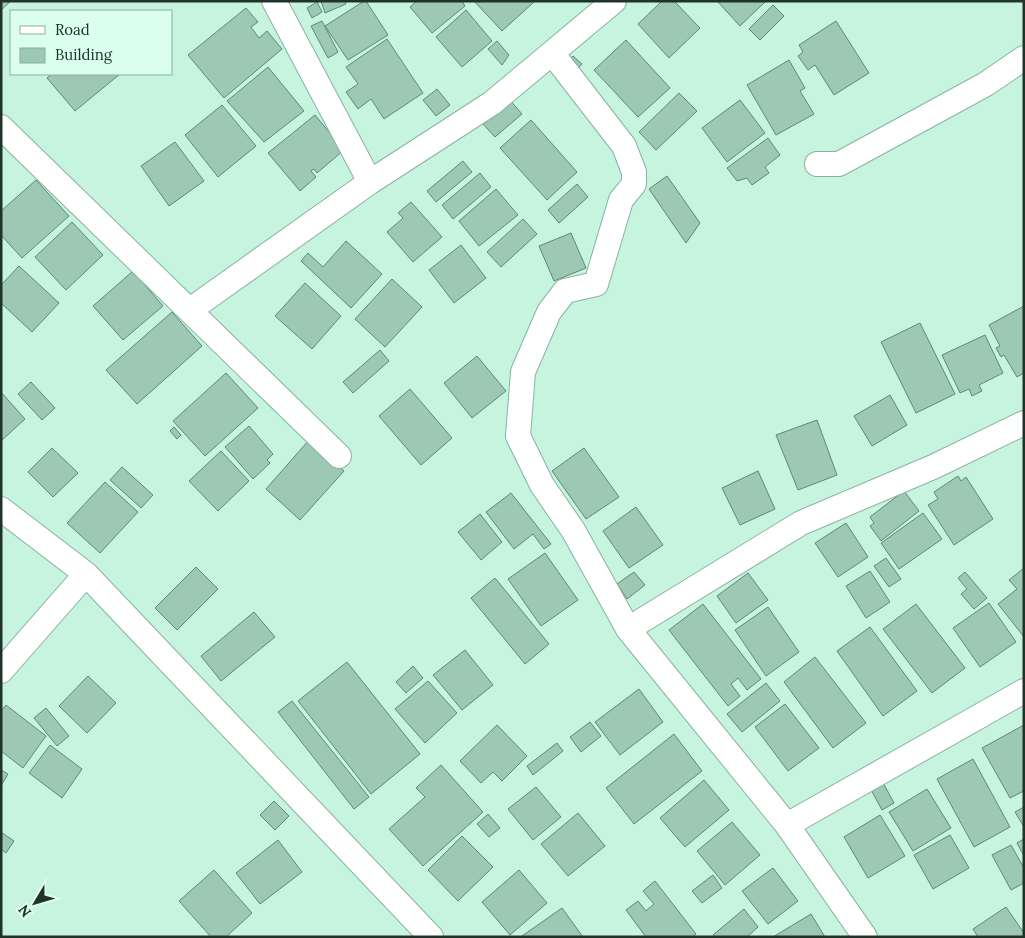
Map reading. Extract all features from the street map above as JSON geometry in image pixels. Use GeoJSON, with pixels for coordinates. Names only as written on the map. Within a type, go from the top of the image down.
{"type":"FeatureCollection","features":[{"type":"Feature","properties":{"kind":"street"},"geometry":{"type":"LineString","coordinates":[[274,1],[370,182]]}},
{"type":"Feature","properties":{"kind":"street"},"geometry":{"type":"LineString","coordinates":[[190,310],[370,182],[492,103],[614,1]]}},
{"type":"Feature","properties":{"kind":"street"},"geometry":{"type":"LineString","coordinates":[[552,53],[624,146],[634,172],[634,184],[621,200],[596,284],[565,291],[549,312],[523,372],[518,436],[542,485],[573,530],[628,629],[787,825],[865,937]]}},
{"type":"Feature","properties":{"kind":"street"},"geometry":{"type":"LineString","coordinates":[[817,164],[839,164],[986,84],[1024,58]]}},
{"type":"Feature","properties":{"kind":"street"},"geometry":{"type":"LineString","coordinates":[[1,127],[339,456]]}},
{"type":"Feature","properties":{"kind":"street"},"geometry":{"type":"LineString","coordinates":[[628,629],[801,523],[933,467],[1024,422]]}},
{"type":"Feature","properties":{"kind":"street"},"geometry":{"type":"LineString","coordinates":[[1,509],[86,574],[431,937]]}},
{"type":"Feature","properties":{"kind":"street"},"geometry":{"type":"LineString","coordinates":[[1,671],[86,574]]}},
{"type":"Feature","properties":{"kind":"street"},"geometry":{"type":"LineString","coordinates":[[787,825],[1024,691]]}},
{"type":"Feature","properties":{"kind":"building"},"geometry":{"type":"Polygon","coordinates":[[[1,1],[11,1],[1,10],[1,1]]]}},
{"type":"Feature","properties":{"kind":"building"},"geometry":{"type":"Polygon","coordinates":[[[321,1],[345,1],[346,4],[325,13],[321,1]]]}},
{"type":"Feature","properties":{"kind":"building"},"geometry":{"type":"Polygon","coordinates":[[[366,1],[388,35],[348,60],[325,26],[366,1]]]}},
{"type":"Feature","properties":{"kind":"building"},"geometry":{"type":"Polygon","coordinates":[[[417,1],[462,1],[465,6],[432,33],[410,7],[417,1]]]}},
{"type":"Feature","properties":{"kind":"building"},"geometry":{"type":"Polygon","coordinates":[[[474,1],[534,1],[534,2],[502,31],[474,1]]]}},
{"type":"Feature","properties":{"kind":"building"},"geometry":{"type":"Polygon","coordinates":[[[662,1],[674,1],[700,28],[669,58],[638,24],[662,1]]]}},
{"type":"Feature","properties":{"kind":"building"},"geometry":{"type":"Polygon","coordinates":[[[717,1],[766,1],[740,26],[717,1]]]}},
{"type":"Feature","properties":{"kind":"building"},"geometry":{"type":"Polygon","coordinates":[[[317,2],[322,12],[312,18],[307,8],[317,2]]]}},
{"type":"Feature","properties":{"kind":"building"},"geometry":{"type":"Polygon","coordinates":[[[773,5],[784,16],[760,40],[749,29],[773,5]]]}},
{"type":"Feature","properties":{"kind":"building"},"geometry":{"type":"Polygon","coordinates":[[[246,8],[258,22],[251,27],[259,38],[267,31],[282,49],[224,98],[188,55],[246,8]]]}},
{"type":"Feature","properties":{"kind":"building"},"geometry":{"type":"Polygon","coordinates":[[[466,10],[492,41],[462,67],[436,37],[466,10]]]}},
{"type":"Feature","properties":{"kind":"building"},"geometry":{"type":"Polygon","coordinates":[[[322,21],[338,52],[328,58],[311,26],[322,21]]]}},
{"type":"Feature","properties":{"kind":"building"},"geometry":{"type":"Polygon","coordinates":[[[836,21],[869,73],[834,95],[815,65],[808,70],[798,56],[803,52],[799,45],[836,21]]]}},
{"type":"Feature","properties":{"kind":"building"},"geometry":{"type":"Polygon","coordinates":[[[387,39],[423,93],[384,119],[371,99],[358,109],[346,92],[358,84],[346,67],[387,39]]]}},
{"type":"Feature","properties":{"kind":"building"},"geometry":{"type":"Polygon","coordinates":[[[626,40],[670,88],[638,117],[594,70],[626,40]]]}},
{"type":"Feature","properties":{"kind":"building"},"geometry":{"type":"Polygon","coordinates":[[[497,41],[509,55],[502,65],[488,49],[497,41]]]}},
{"type":"Feature","properties":{"kind":"building"},"geometry":{"type":"Polygon","coordinates":[[[573,56],[582,64],[576,70],[567,62],[573,56]]]}},
{"type":"Feature","properties":{"kind":"building"},"geometry":{"type":"Polygon","coordinates":[[[789,60],[805,88],[800,91],[814,114],[776,135],[747,85],[789,60]]]}},
{"type":"Feature","properties":{"kind":"building"},"geometry":{"type":"Polygon","coordinates":[[[268,67],[304,111],[264,142],[227,101],[268,67]]]}},
{"type":"Feature","properties":{"kind":"building"},"geometry":{"type":"Polygon","coordinates":[[[51,75],[119,75],[75,111],[47,78],[51,75]]]}},
{"type":"Feature","properties":{"kind":"building"},"geometry":{"type":"Polygon","coordinates":[[[437,89],[450,105],[436,116],[423,100],[437,89]]]}},
{"type":"Feature","properties":{"kind":"building"},"geometry":{"type":"Polygon","coordinates":[[[679,93],[697,111],[656,150],[639,132],[679,93]]]}},
{"type":"Feature","properties":{"kind":"building"},"geometry":{"type":"Polygon","coordinates":[[[508,98],[522,114],[495,137],[481,122],[508,98]]]}},
{"type":"Feature","properties":{"kind":"building"},"geometry":{"type":"Polygon","coordinates":[[[740,100],[765,133],[727,162],[702,128],[740,100]]]}},
{"type":"Feature","properties":{"kind":"building"},"geometry":{"type":"Polygon","coordinates":[[[222,105],[256,146],[218,177],[185,135],[222,105]]]}},
{"type":"Feature","properties":{"kind":"building"},"geometry":{"type":"Polygon","coordinates":[[[315,115],[344,150],[317,173],[314,169],[311,171],[316,177],[300,191],[268,153],[315,115]]]}},
{"type":"Feature","properties":{"kind":"building"},"geometry":{"type":"Polygon","coordinates":[[[531,120],[577,172],[547,200],[500,148],[531,120]]]}},
{"type":"Feature","properties":{"kind":"building"},"geometry":{"type":"Polygon","coordinates":[[[768,138],[780,155],[765,167],[769,173],[752,185],[747,178],[737,181],[727,168],[768,138]]]}},
{"type":"Feature","properties":{"kind":"building"},"geometry":{"type":"Polygon","coordinates":[[[175,142],[204,181],[169,206],[141,166],[175,142]]]}},
{"type":"Feature","properties":{"kind":"building"},"geometry":{"type":"Polygon","coordinates":[[[463,161],[472,172],[436,202],[427,191],[463,161]]]}},
{"type":"Feature","properties":{"kind":"building"},"geometry":{"type":"Polygon","coordinates":[[[480,173],[491,187],[453,219],[442,205],[480,173]]]}},
{"type":"Feature","properties":{"kind":"building"},"geometry":{"type":"Polygon","coordinates":[[[667,176],[700,223],[686,243],[649,189],[667,176]]]}},
{"type":"Feature","properties":{"kind":"building"},"geometry":{"type":"Polygon","coordinates":[[[36,180],[69,216],[22,258],[1,235],[1,211],[36,180]]]}},
{"type":"Feature","properties":{"kind":"building"},"geometry":{"type":"Polygon","coordinates":[[[577,184],[588,197],[559,223],[548,210],[577,184]]]}},
{"type":"Feature","properties":{"kind":"building"},"geometry":{"type":"Polygon","coordinates":[[[496,189],[518,215],[479,246],[459,221],[496,189]]]}},
{"type":"Feature","properties":{"kind":"building"},"geometry":{"type":"Polygon","coordinates":[[[411,202],[442,237],[413,262],[387,232],[403,218],[398,213],[411,202]]]}},
{"type":"Feature","properties":{"kind":"building"},"geometry":{"type":"Polygon","coordinates":[[[523,219],[537,234],[501,267],[487,252],[523,219]]]}},
{"type":"Feature","properties":{"kind":"building"},"geometry":{"type":"Polygon","coordinates":[[[72,222],[103,255],[66,290],[35,257],[72,222]]]}},
{"type":"Feature","properties":{"kind":"building"},"geometry":{"type":"Polygon","coordinates":[[[571,233],[586,268],[554,281],[539,246],[571,233]]]}},
{"type":"Feature","properties":{"kind":"building"},"geometry":{"type":"Polygon","coordinates":[[[346,241],[382,274],[351,308],[301,261],[308,253],[323,267],[346,241]]]}},
{"type":"Feature","properties":{"kind":"building"},"geometry":{"type":"Polygon","coordinates":[[[461,245],[486,278],[454,303],[429,270],[461,245]]]}},
{"type":"Feature","properties":{"kind":"building"},"geometry":{"type":"Polygon","coordinates":[[[19,266],[59,303],[32,332],[1,303],[1,285],[19,266]]]}},
{"type":"Feature","properties":{"kind":"building"},"geometry":{"type":"Polygon","coordinates":[[[133,271],[163,306],[123,340],[93,306],[133,271]]]}},
{"type":"Feature","properties":{"kind":"building"},"geometry":{"type":"Polygon","coordinates":[[[392,279],[422,307],[385,347],[355,319],[392,279]]]}},
{"type":"Feature","properties":{"kind":"building"},"geometry":{"type":"Polygon","coordinates":[[[305,283],[341,316],[312,349],[275,316],[305,283]]]}},
{"type":"Feature","properties":{"kind":"building"},"geometry":{"type":"Polygon","coordinates":[[[1024,306],[1024,373],[1017,377],[1004,355],[1001,357],[996,348],[1000,346],[989,325],[1024,306]]]}},
{"type":"Feature","properties":{"kind":"building"},"geometry":{"type":"Polygon","coordinates":[[[172,312],[202,346],[137,404],[106,370],[172,312]]]}},
{"type":"Feature","properties":{"kind":"building"},"geometry":{"type":"Polygon","coordinates":[[[920,323],[955,394],[916,413],[881,342],[920,323]]]}},
{"type":"Feature","properties":{"kind":"building"},"geometry":{"type":"Polygon","coordinates":[[[985,335],[1003,373],[979,385],[982,391],[972,396],[969,389],[960,393],[942,355],[985,335]]]}},
{"type":"Feature","properties":{"kind":"building"},"geometry":{"type":"Polygon","coordinates":[[[380,350],[389,361],[353,393],[343,382],[380,350]]]}},
{"type":"Feature","properties":{"kind":"building"},"geometry":{"type":"Polygon","coordinates":[[[477,356],[506,391],[472,418],[444,383],[477,356]]]}},
{"type":"Feature","properties":{"kind":"building"},"geometry":{"type":"Polygon","coordinates":[[[226,373],[258,408],[205,456],[173,421],[226,373]]]}},
{"type":"Feature","properties":{"kind":"building"},"geometry":{"type":"Polygon","coordinates":[[[31,382],[55,408],[42,420],[18,394],[31,382]]]}},
{"type":"Feature","properties":{"kind":"building"},"geometry":{"type":"Polygon","coordinates":[[[410,389],[452,438],[421,465],[379,416],[410,389]]]}},
{"type":"Feature","properties":{"kind":"building"},"geometry":{"type":"Polygon","coordinates":[[[1,392],[25,419],[1,441],[1,392]]]}},
{"type":"Feature","properties":{"kind":"building"},"geometry":{"type":"Polygon","coordinates":[[[890,395],[907,425],[872,446],[854,416],[890,395]]]}},
{"type":"Feature","properties":{"kind":"building"},"geometry":{"type":"Polygon","coordinates":[[[817,420],[837,475],[798,490],[776,435],[817,420]]]}},
{"type":"Feature","properties":{"kind":"building"},"geometry":{"type":"Polygon","coordinates":[[[249,426],[273,454],[267,460],[270,463],[253,479],[225,447],[249,426]]]}},
{"type":"Feature","properties":{"kind":"building"},"geometry":{"type":"Polygon","coordinates":[[[174,427],[181,435],[177,439],[170,431],[174,427]]]}},
{"type":"Feature","properties":{"kind":"building"},"geometry":{"type":"Polygon","coordinates":[[[309,440],[344,471],[300,520],[266,489],[309,440]]]}},
{"type":"Feature","properties":{"kind":"building"},"geometry":{"type":"Polygon","coordinates":[[[52,448],[78,473],[53,497],[28,472],[52,448]]]}},
{"type":"Feature","properties":{"kind":"building"},"geometry":{"type":"Polygon","coordinates":[[[584,448],[619,497],[586,519],[552,471],[584,448]]]}},
{"type":"Feature","properties":{"kind":"building"},"geometry":{"type":"Polygon","coordinates":[[[221,451],[249,481],[218,511],[189,481],[221,451]]]}},
{"type":"Feature","properties":{"kind":"building"},"geometry":{"type":"Polygon","coordinates":[[[122,467],[153,495],[141,508],[110,480],[122,467]]]}},
{"type":"Feature","properties":{"kind":"building"},"geometry":{"type":"Polygon","coordinates":[[[758,471],[775,509],[740,525],[722,488],[758,471]]]}},
{"type":"Feature","properties":{"kind":"building"},"geometry":{"type":"Polygon","coordinates":[[[958,476],[961,481],[966,477],[993,519],[954,545],[928,505],[938,499],[934,492],[958,476]]]}},
{"type":"Feature","properties":{"kind":"building"},"geometry":{"type":"Polygon","coordinates":[[[105,482],[138,512],[100,553],[67,523],[105,482]]]}},
{"type":"Feature","properties":{"kind":"building"},"geometry":{"type":"Polygon","coordinates":[[[904,491],[919,511],[881,541],[870,526],[874,523],[870,517],[904,491]]]}},
{"type":"Feature","properties":{"kind":"building"},"geometry":{"type":"Polygon","coordinates":[[[511,493],[551,544],[544,549],[533,534],[514,549],[486,512],[511,493]]]}},
{"type":"Feature","properties":{"kind":"building"},"geometry":{"type":"Polygon","coordinates":[[[636,507],[663,545],[629,568],[603,531],[636,507]]]}},
{"type":"Feature","properties":{"kind":"building"},"geometry":{"type":"Polygon","coordinates":[[[923,513],[942,539],[899,569],[881,543],[923,513]]]}},
{"type":"Feature","properties":{"kind":"building"},"geometry":{"type":"Polygon","coordinates":[[[480,514],[502,542],[481,560],[458,532],[480,514]]]}},
{"type":"Feature","properties":{"kind":"building"},"geometry":{"type":"Polygon","coordinates":[[[846,523],[868,557],[838,577],[815,543],[846,523]]]}},
{"type":"Feature","properties":{"kind":"building"},"geometry":{"type":"Polygon","coordinates":[[[545,553],[578,600],[541,626],[508,579],[545,553]]]}},
{"type":"Feature","properties":{"kind":"building"},"geometry":{"type":"Polygon","coordinates":[[[886,558],[901,579],[889,587],[874,566],[886,558]]]}},
{"type":"Feature","properties":{"kind":"building"},"geometry":{"type":"Polygon","coordinates":[[[196,567],[218,589],[177,630],[155,608],[196,567]]]}},
{"type":"Feature","properties":{"kind":"building"},"geometry":{"type":"Polygon","coordinates":[[[1024,568],[1024,637],[998,604],[1017,589],[1009,580],[1024,568]]]}},
{"type":"Feature","properties":{"kind":"building"},"geometry":{"type":"Polygon","coordinates":[[[870,571],[890,602],[866,618],[846,586],[870,571]]]}},
{"type":"Feature","properties":{"kind":"building"},"geometry":{"type":"Polygon","coordinates":[[[634,572],[645,585],[627,599],[617,584],[634,572]]]}},
{"type":"Feature","properties":{"kind":"building"},"geometry":{"type":"Polygon","coordinates":[[[965,572],[987,598],[974,609],[961,594],[967,589],[958,578],[965,572]]]}},
{"type":"Feature","properties":{"kind":"building"},"geometry":{"type":"Polygon","coordinates":[[[748,573],[768,600],[736,623],[717,596],[748,573]]]}},
{"type":"Feature","properties":{"kind":"building"},"geometry":{"type":"Polygon","coordinates":[[[495,578],[549,644],[525,664],[471,598],[495,578]]]}},
{"type":"Feature","properties":{"kind":"building"},"geometry":{"type":"Polygon","coordinates":[[[989,603],[1016,642],[980,667],[953,628],[989,603]]]}},
{"type":"Feature","properties":{"kind":"building"},"geometry":{"type":"Polygon","coordinates":[[[703,604],[761,679],[747,690],[738,678],[731,684],[740,696],[728,706],[669,630],[703,604]]]}},
{"type":"Feature","properties":{"kind":"building"},"geometry":{"type":"Polygon","coordinates":[[[916,604],[965,668],[932,693],[883,629],[916,604]]]}},
{"type":"Feature","properties":{"kind":"building"},"geometry":{"type":"Polygon","coordinates":[[[768,607],[799,652],[766,676],[735,630],[768,607]]]}},
{"type":"Feature","properties":{"kind":"building"},"geometry":{"type":"Polygon","coordinates":[[[254,612],[275,637],[221,681],[201,656],[254,612]]]}},
{"type":"Feature","properties":{"kind":"building"},"geometry":{"type":"Polygon","coordinates":[[[870,627],[917,691],[883,716],[837,651],[870,627]]]}},
{"type":"Feature","properties":{"kind":"building"},"geometry":{"type":"Polygon","coordinates":[[[465,650],[493,685],[462,710],[433,675],[465,650]]]}},
{"type":"Feature","properties":{"kind":"building"},"geometry":{"type":"Polygon","coordinates":[[[815,657],[866,723],[833,748],[784,682],[815,657]]]}},
{"type":"Feature","properties":{"kind":"building"},"geometry":{"type":"Polygon","coordinates":[[[347,662],[420,754],[371,794],[298,701],[347,662]]]}},
{"type":"Feature","properties":{"kind":"building"},"geometry":{"type":"Polygon","coordinates":[[[413,666],[423,678],[406,693],[396,682],[413,666]]]}},
{"type":"Feature","properties":{"kind":"building"},"geometry":{"type":"Polygon","coordinates":[[[88,676],[116,703],[87,733],[59,706],[88,676]]]}},
{"type":"Feature","properties":{"kind":"building"},"geometry":{"type":"Polygon","coordinates":[[[428,681],[457,713],[425,743],[395,709],[428,681]]]}},
{"type":"Feature","properties":{"kind":"building"},"geometry":{"type":"Polygon","coordinates":[[[766,683],[780,701],[742,732],[727,714],[766,683]]]}},
{"type":"Feature","properties":{"kind":"building"},"geometry":{"type":"Polygon","coordinates":[[[639,689],[663,722],[620,755],[595,722],[639,689]]]}},
{"type":"Feature","properties":{"kind":"building"},"geometry":{"type":"Polygon","coordinates":[[[292,701],[369,797],[354,809],[278,712],[292,701]]]}},
{"type":"Feature","properties":{"kind":"building"},"geometry":{"type":"Polygon","coordinates":[[[785,704],[819,748],[788,771],[755,727],[785,704]]]}},
{"type":"Feature","properties":{"kind":"building"},"geometry":{"type":"Polygon","coordinates":[[[6,705],[46,736],[23,768],[1,751],[1,711],[6,705]]]}},
{"type":"Feature","properties":{"kind":"building"},"geometry":{"type":"Polygon","coordinates":[[[46,708],[69,736],[57,746],[34,718],[46,708]]]}},
{"type":"Feature","properties":{"kind":"building"},"geometry":{"type":"Polygon","coordinates":[[[590,722],[601,736],[581,752],[570,737],[590,722]]]}},
{"type":"Feature","properties":{"kind":"building"},"geometry":{"type":"Polygon","coordinates":[[[497,725],[527,756],[502,781],[493,772],[481,783],[460,761],[497,725]]]}},
{"type":"Feature","properties":{"kind":"building"},"geometry":{"type":"Polygon","coordinates":[[[1024,725],[1024,791],[1010,798],[982,748],[1024,725]]]}},
{"type":"Feature","properties":{"kind":"building"},"geometry":{"type":"Polygon","coordinates":[[[674,734],[702,771],[634,824],[606,788],[674,734]]]}},
{"type":"Feature","properties":{"kind":"building"},"geometry":{"type":"Polygon","coordinates":[[[557,743],[563,751],[533,775],[527,766],[557,743]]]}},
{"type":"Feature","properties":{"kind":"building"},"geometry":{"type":"Polygon","coordinates":[[[50,745],[82,769],[62,798],[29,773],[50,745]]]}},
{"type":"Feature","properties":{"kind":"building"},"geometry":{"type":"Polygon","coordinates":[[[973,759],[1010,827],[974,847],[937,779],[973,759]]]}},
{"type":"Feature","properties":{"kind":"building"},"geometry":{"type":"Polygon","coordinates":[[[441,765],[483,812],[423,866],[389,829],[425,797],[416,788],[441,765]]]}},
{"type":"Feature","properties":{"kind":"building"},"geometry":{"type":"Polygon","coordinates":[[[1,770],[8,774],[1,786],[1,770]]]}},
{"type":"Feature","properties":{"kind":"building"},"geometry":{"type":"Polygon","coordinates":[[[881,779],[894,803],[882,810],[869,786],[881,779]]]}},
{"type":"Feature","properties":{"kind":"building"},"geometry":{"type":"Polygon","coordinates":[[[704,780],[729,810],[685,847],[660,818],[704,780]]]}},
{"type":"Feature","properties":{"kind":"building"},"geometry":{"type":"Polygon","coordinates":[[[536,787],[561,817],[533,840],[508,809],[536,787]]]}},
{"type":"Feature","properties":{"kind":"building"},"geometry":{"type":"Polygon","coordinates":[[[927,789],[951,828],[913,851],[889,812],[927,789]]]}},
{"type":"Feature","properties":{"kind":"building"},"geometry":{"type":"Polygon","coordinates":[[[274,801],[289,816],[275,830],[260,815],[274,801]]]}},
{"type":"Feature","properties":{"kind":"building"},"geometry":{"type":"Polygon","coordinates":[[[1024,807],[1024,827],[1015,812],[1024,807]]]}},
{"type":"Feature","properties":{"kind":"building"},"geometry":{"type":"Polygon","coordinates":[[[578,813],[605,846],[568,876],[541,844],[578,813]]]}},
{"type":"Feature","properties":{"kind":"building"},"geometry":{"type":"Polygon","coordinates":[[[488,814],[500,828],[489,837],[477,824],[488,814]]]}},
{"type":"Feature","properties":{"kind":"building"},"geometry":{"type":"Polygon","coordinates":[[[880,815],[905,856],[868,878],[844,837],[880,815]]]}},
{"type":"Feature","properties":{"kind":"building"},"geometry":{"type":"Polygon","coordinates":[[[732,822],[760,855],[725,885],[697,851],[732,822]]]}},
{"type":"Feature","properties":{"kind":"building"},"geometry":{"type":"Polygon","coordinates":[[[1,832],[14,841],[6,853],[1,849],[1,832]]]}},
{"type":"Feature","properties":{"kind":"building"},"geometry":{"type":"Polygon","coordinates":[[[950,835],[969,868],[933,889],[914,855],[950,835]]]}},
{"type":"Feature","properties":{"kind":"building"},"geometry":{"type":"Polygon","coordinates":[[[462,836],[493,867],[458,901],[428,870],[462,836]]]}},
{"type":"Feature","properties":{"kind":"building"},"geometry":{"type":"Polygon","coordinates":[[[1024,839],[1024,856],[1017,843],[1024,839]]]}},
{"type":"Feature","properties":{"kind":"building"},"geometry":{"type":"Polygon","coordinates":[[[278,840],[302,872],[260,904],[236,873],[278,840]]]}},
{"type":"Feature","properties":{"kind":"building"},"geometry":{"type":"Polygon","coordinates":[[[1011,845],[1024,868],[1024,883],[1011,890],[992,855],[1011,845]]]}},
{"type":"Feature","properties":{"kind":"building"},"geometry":{"type":"Polygon","coordinates":[[[773,868],[798,901],[768,924],[742,891],[773,868]]]}},
{"type":"Feature","properties":{"kind":"building"},"geometry":{"type":"Polygon","coordinates":[[[214,870],[252,913],[226,937],[211,937],[179,901],[214,870]]]}},
{"type":"Feature","properties":{"kind":"building"},"geometry":{"type":"Polygon","coordinates":[[[519,870],[547,903],[510,935],[482,902],[519,870]]]}},
{"type":"Feature","properties":{"kind":"building"},"geometry":{"type":"Polygon","coordinates":[[[713,875],[722,888],[702,903],[692,891],[713,875]]]}},
{"type":"Feature","properties":{"kind":"building"},"geometry":{"type":"Polygon","coordinates":[[[655,881],[696,934],[692,937],[646,937],[626,910],[638,901],[646,911],[654,904],[643,891],[655,881]]]}},
{"type":"Feature","properties":{"kind":"building"},"geometry":{"type":"Polygon","coordinates":[[[1006,907],[1024,933],[1024,937],[978,937],[973,929],[1006,907]]]}},
{"type":"Feature","properties":{"kind":"building"},"geometry":{"type":"Polygon","coordinates":[[[562,908],[583,937],[522,936],[562,908]]]}},
{"type":"Feature","properties":{"kind":"building"},"geometry":{"type":"Polygon","coordinates":[[[744,909],[758,927],[747,937],[715,937],[713,935],[744,909]]]}},
{"type":"Feature","properties":{"kind":"building"},"geometry":{"type":"Polygon","coordinates":[[[811,914],[825,937],[773,937],[811,914]]]}}]}
